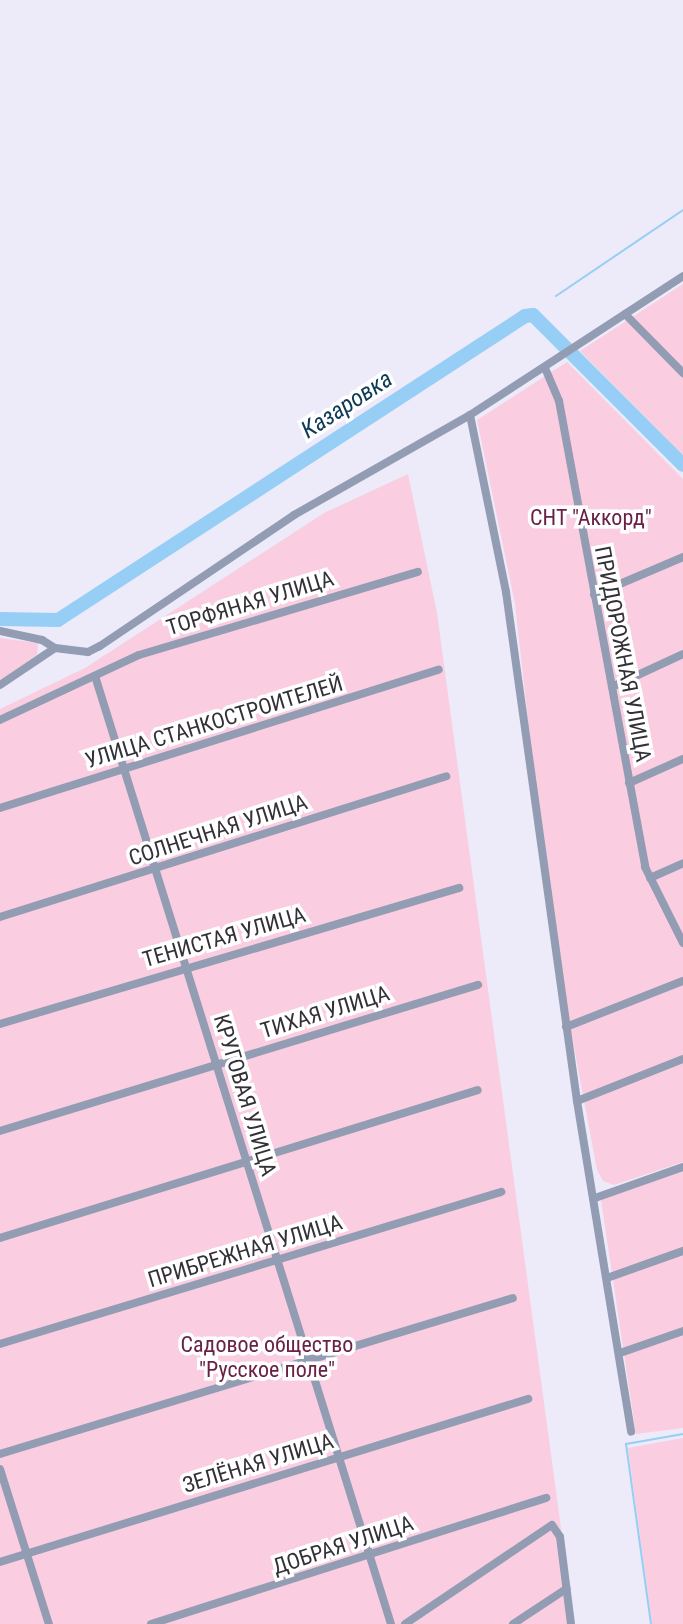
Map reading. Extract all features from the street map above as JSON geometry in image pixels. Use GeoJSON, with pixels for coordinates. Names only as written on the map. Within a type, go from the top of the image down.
{"type":"FeatureCollection","features":[{"type":"Feature","properties":{"kind":"street"},"geometry":{"type":"LineString","coordinates":[[0,631],[55,648],[88,652],[100,646],[294,515],[470,415],[683,276]]}},
{"type":"Feature","properties":{"kind":"street"},"geometry":{"type":"LineString","coordinates":[[625,314],[683,373]]}},
{"type":"Feature","properties":{"kind":"street","name":"ПРИДОРОЖНАЯ УЛИЦА"},"geometry":{"type":"LineString","coordinates":[[545,368],[559,401],[629,783],[650,878],[683,943]]}},
{"type":"Feature","properties":{"kind":"street"},"geometry":{"type":"LineString","coordinates":[[470,415],[506,592],[577,1101],[631,1432]]}},
{"type":"Feature","properties":{"kind":"street"},"geometry":{"type":"LineString","coordinates":[[594,595],[683,557]]}},
{"type":"Feature","properties":{"kind":"street","name":"ТОРФЯНАЯ УЛИЦА"},"geometry":{"type":"LineString","coordinates":[[95,676],[139,655],[418,572]]}},
{"type":"Feature","properties":{"kind":"street"},"geometry":{"type":"LineString","coordinates":[[0,685],[55,648]]}},
{"type":"Feature","properties":{"kind":"street"},"geometry":{"type":"LineString","coordinates":[[612,687],[683,654]]}},
{"type":"Feature","properties":{"kind":"street","name":"УЛИЦА СТАНКОСТРОИТЕЛЕЙ"},"geometry":{"type":"LineString","coordinates":[[0,808],[439,670]]}},
{"type":"Feature","properties":{"kind":"street"},"geometry":{"type":"LineString","coordinates":[[0,720],[95,676]]}},
{"type":"Feature","properties":{"kind":"street","name":"КРУГОВАЯ УЛИЦА"},"geometry":{"type":"LineString","coordinates":[[95,676],[391,1624]]}},
{"type":"Feature","properties":{"kind":"street"},"geometry":{"type":"LineString","coordinates":[[629,783],[683,759]]}},
{"type":"Feature","properties":{"kind":"street","name":"СОЛНЕЧНАЯ УЛИЦА"},"geometry":{"type":"LineString","coordinates":[[0,917],[446,776]]}},
{"type":"Feature","properties":{"kind":"street"},"geometry":{"type":"LineString","coordinates":[[650,878],[683,863]]}},
{"type":"Feature","properties":{"kind":"street","name":"ТЕНИСТАЯ УЛИЦА"},"geometry":{"type":"LineString","coordinates":[[0,1024],[187,965],[459,888]]}},
{"type":"Feature","properties":{"kind":"street"},"geometry":{"type":"LineString","coordinates":[[566,1027],[683,981]]}},
{"type":"Feature","properties":{"kind":"street","name":"ТИХАЯ УЛИЦА"},"geometry":{"type":"LineString","coordinates":[[0,1131],[478,985]]}},
{"type":"Feature","properties":{"kind":"street"},"geometry":{"type":"LineString","coordinates":[[577,1101],[683,1059]]}},
{"type":"Feature","properties":{"kind":"street"},"geometry":{"type":"LineString","coordinates":[[0,1238],[478,1090]]}},
{"type":"Feature","properties":{"kind":"street"},"geometry":{"type":"LineString","coordinates":[[595,1198],[683,1167]]}},
{"type":"Feature","properties":{"kind":"street","name":"ПРИБРЕЖНАЯ УЛИЦА"},"geometry":{"type":"LineString","coordinates":[[0,1344],[501,1192]]}},
{"type":"Feature","properties":{"kind":"street"},"geometry":{"type":"LineString","coordinates":[[607,1278],[683,1251]]}},
{"type":"Feature","properties":{"kind":"street"},"geometry":{"type":"LineString","coordinates":[[0,1454],[513,1298]]}},
{"type":"Feature","properties":{"kind":"street"},"geometry":{"type":"LineString","coordinates":[[620,1353],[683,1331]]}},
{"type":"Feature","properties":{"kind":"street","name":"ЗЕЛЁНАЯ УЛИЦА"},"geometry":{"type":"LineString","coordinates":[[0,1562],[528,1399]]}},
{"type":"Feature","properties":{"kind":"street"},"geometry":{"type":"LineString","coordinates":[[0,1469],[49,1624]]}},
{"type":"Feature","properties":{"kind":"street","name":"ДОБРАЯ УЛИЦА"},"geometry":{"type":"LineString","coordinates":[[151,1624],[546,1498]]}},
{"type":"Feature","properties":{"kind":"street"},"geometry":{"type":"LineString","coordinates":[[405,1624],[552,1525],[560,1537],[571,1624]]}},
{"type":"Feature","properties":{"kind":"street"},"geometry":{"type":"LineString","coordinates":[[513,1624],[566,1589]]}},
{"type":"Feature","properties":{"kind":"green space"},"geometry":{"type":"Polygon","coordinates":[[[683,284],[683,455],[580,351],[683,284]]]}},
{"type":"Feature","properties":{"kind":"green space","name":"СНТ \"Аккорд\""},"geometry":{"type":"Polygon","coordinates":[[[567,362],[683,479],[683,1162],[614,1185],[603,1181],[597,1170],[571,1031],[538,810],[515,604],[477,420],[567,362]]]}},
{"type":"Feature","properties":{"kind":"green space","name":"Садовое общество \"Русское поле\""},"geometry":{"type":"Polygon","coordinates":[[[408,474],[437,613],[574,1624],[0,1624],[0,709],[85,668],[324,513],[408,474]]]}},
{"type":"Feature","properties":{"kind":"green space"},"geometry":{"type":"Polygon","coordinates":[[[0,638],[38,643],[37,655],[0,681],[0,638]]]}},
{"type":"Feature","properties":{"kind":"green space"},"geometry":{"type":"Polygon","coordinates":[[[683,1171],[683,1428],[636,1434],[601,1200],[683,1171]]]}},
{"type":"Feature","properties":{"kind":"green space"},"geometry":{"type":"Polygon","coordinates":[[[683,1438],[683,1624],[652,1624],[628,1448],[683,1438]]]}},
{"type":"Feature","properties":{"kind":"waterway"},"geometry":{"type":"LineString","coordinates":[[556,296],[683,210]]}},
{"type":"Feature","properties":{"kind":"waterway","name":"Казаровка"},"geometry":{"type":"LineString","coordinates":[[0,619],[58,620],[525,316],[533,315],[683,465]]}},
{"type":"Feature","properties":{"kind":"waterway"},"geometry":{"type":"LineString","coordinates":[[651,1624],[626,1444],[683,1434]]}}]}
